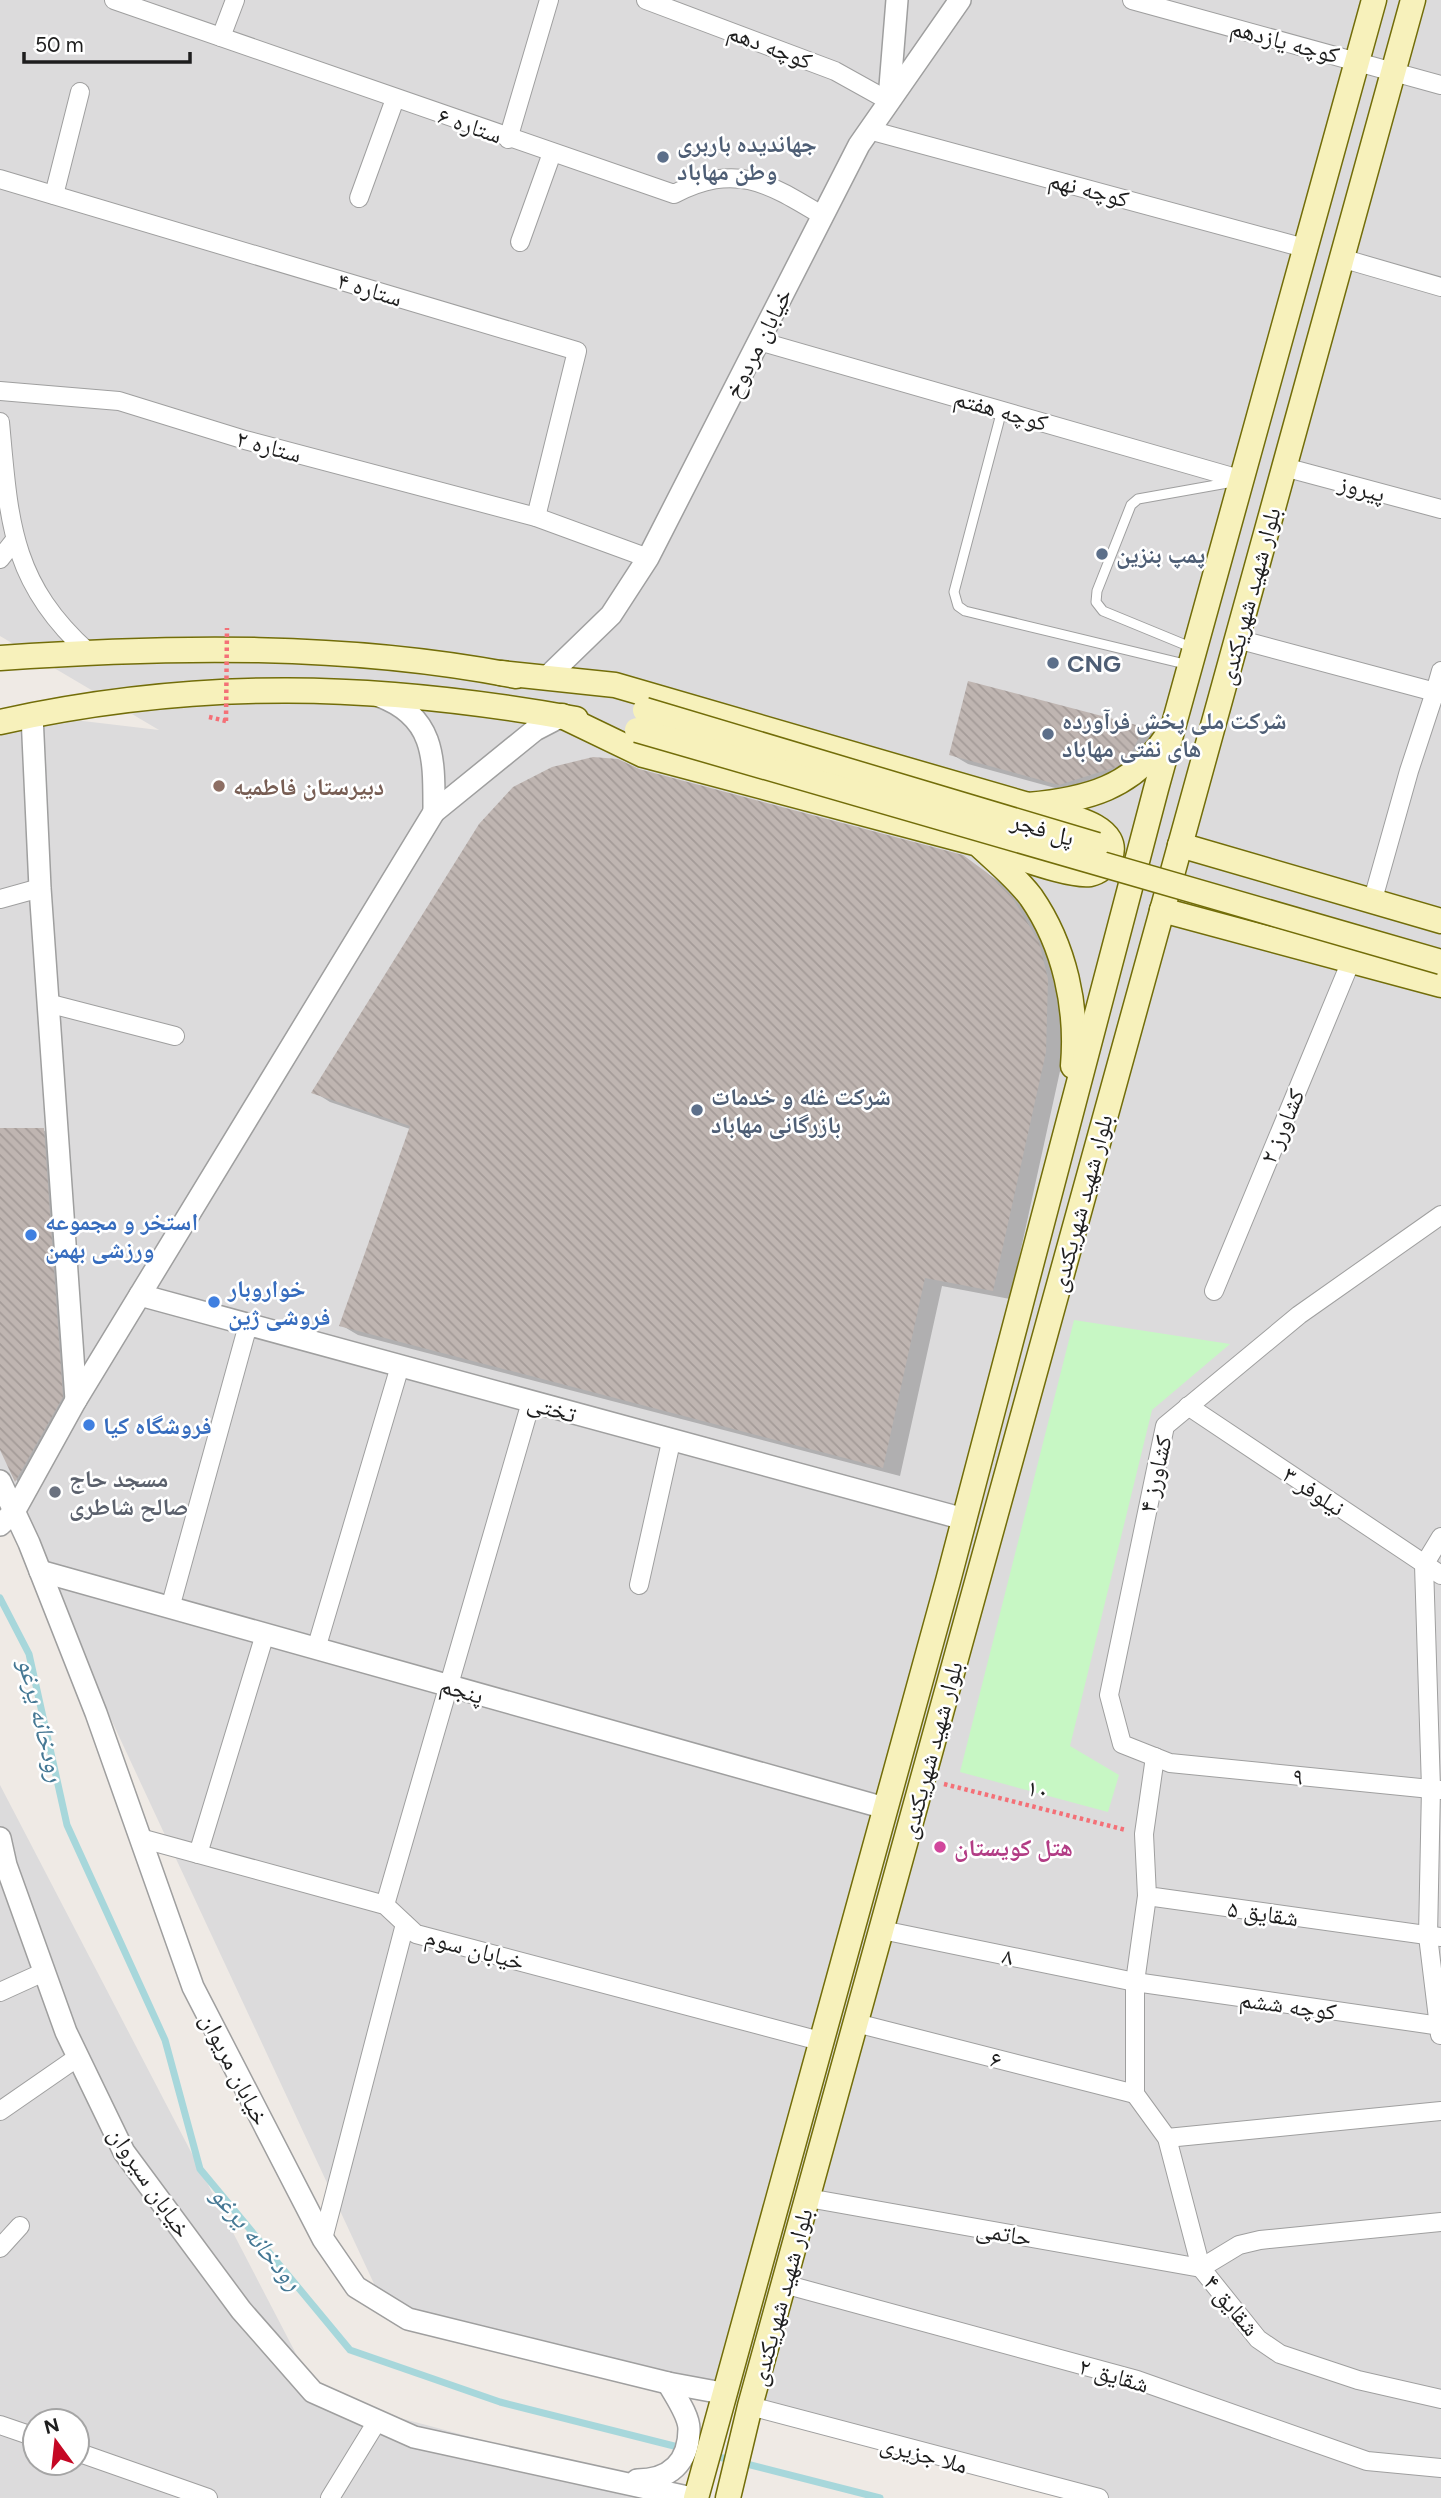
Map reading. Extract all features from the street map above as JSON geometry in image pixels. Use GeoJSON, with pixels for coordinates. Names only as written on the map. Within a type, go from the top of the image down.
{"type":"FeatureCollection","features":[{"type":"Feature","properties":{"kind":"main road","name":"بلوار شهید شهریکندی"},"geometry":{"type":"LineString","coordinates":[[696,2491],[964,1520],[1193,657],[1308,248],[1374,0]]}},
{"type":"Feature","properties":{"kind":"main road","name":"بلوار شهید شهریکندی"},"geometry":{"type":"LineString","coordinates":[[730,2492],[750,2406],[1413,0]]}},
{"type":"Feature","properties":{"kind":"main road"},"geometry":{"type":"LineString","coordinates":[[0,658],[88,652],[234,650],[365,655],[615,685],[1028,805],[1102,830],[1111,843],[1110,858],[1105,866],[1091,874],[1074,873],[978,844],[643,754],[562,716]]}},
{"type":"Feature","properties":{"kind":"main road"},"geometry":{"type":"LineString","coordinates":[[501,673],[556,684],[641,720],[1441,962]]}},
{"type":"Feature","properties":{"kind":"main road"},"geometry":{"type":"LineString","coordinates":[[0,722],[127,699],[223,689],[364,691],[468,701],[562,716],[641,720]]}},
{"type":"Feature","properties":{"kind":"main road","name":"پل فجر"},"geometry":{"type":"LineString","coordinates":[[641,720],[1441,945]]}},
{"type":"Feature","properties":{"kind":"main road"},"geometry":{"type":"LineString","coordinates":[[1028,805],[1068,801],[1105,789],[1135,774],[1156,752],[1175,724]]}},
{"type":"Feature","properties":{"kind":"main road"},"geometry":{"type":"LineString","coordinates":[[978,844],[1007,870],[1031,898],[1060,956],[1072,1001],[1075,1046],[1068,1125]]}},
{"type":"Feature","properties":{"kind":"main road"},"geometry":{"type":"LineString","coordinates":[[1180,845],[1441,921]]}},
{"type":"Feature","properties":{"kind":"main road"},"geometry":{"type":"LineString","coordinates":[[1162,910],[1441,985]]}},
{"type":"Feature","properties":{"kind":"street","name":"ستاره ۶"},"geometry":{"type":"LineString","coordinates":[[114,0],[508,139],[674,194],[693,184],[734,176],[766,186],[823,216]]}},
{"type":"Feature","properties":{"kind":"street"},"geometry":{"type":"LineString","coordinates":[[221,37],[235,0]]}},
{"type":"Feature","properties":{"kind":"street"},"geometry":{"type":"LineString","coordinates":[[508,139],[549,0]]}},
{"type":"Feature","properties":{"kind":"street","name":"کوچه دهم"},"geometry":{"type":"LineString","coordinates":[[646,0],[835,71],[889,101]]}},
{"type":"Feature","properties":{"kind":"street"},"geometry":{"type":"LineString","coordinates":[[889,101],[897,0]]}},
{"type":"Feature","properties":{"kind":"street","name":"خیابان مردوخ"},"geometry":{"type":"LineString","coordinates":[[546,678],[611,615],[648,558],[869,130],[960,0]]}},
{"type":"Feature","properties":{"kind":"street","name":"کوچه یازدهم"},"geometry":{"type":"LineString","coordinates":[[1132,0],[1441,85]]}},
{"type":"Feature","properties":{"kind":"street"},"geometry":{"type":"LineString","coordinates":[[54,195],[80,92]]}},
{"type":"Feature","properties":{"kind":"street"},"geometry":{"type":"LineString","coordinates":[[359,198],[395,99]]}},
{"type":"Feature","properties":{"kind":"street","name":"کوچه نهم"},"geometry":{"type":"LineString","coordinates":[[869,130],[1308,248]]}},
{"type":"Feature","properties":{"kind":"street"},"geometry":{"type":"LineString","coordinates":[[520,242],[552,153]]}},
{"type":"Feature","properties":{"kind":"street","name":"ستاره ۴"},"geometry":{"type":"LineString","coordinates":[[0,179],[577,351],[536,517]]}},
{"type":"Feature","properties":{"kind":"street"},"geometry":{"type":"LineString","coordinates":[[1341,258],[1441,287]]}},
{"type":"Feature","properties":{"kind":"street","name":"کوچه هفتم"},"geometry":{"type":"LineString","coordinates":[[759,341],[1243,480]]}},
{"type":"Feature","properties":{"kind":"street","name":"ستاره ۲"},"geometry":{"type":"LineString","coordinates":[[0,391],[119,401],[245,440],[536,517],[648,558]]}},
{"type":"Feature","properties":{"kind":"street"},"geometry":{"type":"LineString","coordinates":[[0,422],[4,511],[26,575],[66,632],[88,652]]}},
{"type":"Feature","properties":{"kind":"street","name":"پیروز"},"geometry":{"type":"LineString","coordinates":[[1284,467],[1441,509]]}},
{"type":"Feature","properties":{"kind":"street"},"geometry":{"type":"LineString","coordinates":[[0,559],[14,541]]}},
{"type":"Feature","properties":{"kind":"street"},"geometry":{"type":"LineString","coordinates":[[1237,639],[1438,693]]}},
{"type":"Feature","properties":{"kind":"street"},"geometry":{"type":"LineString","coordinates":[[1373,900],[1409,771],[1438,693],[1441,671]]}},
{"type":"Feature","properties":{"kind":"street"},"geometry":{"type":"LineString","coordinates":[[364,691],[397,703],[417,720],[430,742],[434,766],[434,812]]}},
{"type":"Feature","properties":{"kind":"street"},"geometry":{"type":"LineString","coordinates":[[32,715],[40,888],[51,1004],[76,1400]]}},
{"type":"Feature","properties":{"kind":"street"},"geometry":{"type":"LineString","coordinates":[[7,1519],[76,1400],[434,812],[535,730],[562,716]]}},
{"type":"Feature","properties":{"kind":"street"},"geometry":{"type":"LineString","coordinates":[[0,900],[40,888]]}},
{"type":"Feature","properties":{"kind":"street","name":"کشاورز ۲"},"geometry":{"type":"LineString","coordinates":[[1214,1291],[1351,961]]}},
{"type":"Feature","properties":{"kind":"street"},"geometry":{"type":"LineString","coordinates":[[51,1004],[175,1036]]}},
{"type":"Feature","properties":{"kind":"street","name":"کشاورز ۴"},"geometry":{"type":"LineString","coordinates":[[1156,1757],[1122,1744],[1109,1695],[1165,1426],[1299,1315],[1441,1215]]}},
{"type":"Feature","properties":{"kind":"street","name":"تختی"},"geometry":{"type":"LineString","coordinates":[[140,1295],[964,1520]]}},
{"type":"Feature","properties":{"kind":"street"},"geometry":{"type":"LineString","coordinates":[[170,1608],[248,1325]]}},
{"type":"Feature","properties":{"kind":"street"},"geometry":{"type":"LineString","coordinates":[[316,1648],[400,1366]]}},
{"type":"Feature","properties":{"kind":"street"},"geometry":{"type":"LineString","coordinates":[[385,1905],[531,1402]]}},
{"type":"Feature","properties":{"kind":"street","name":"نیلوفر ۳"},"geometry":{"type":"LineString","coordinates":[[1188,1406],[1441,1576]]}},
{"type":"Feature","properties":{"kind":"street"},"geometry":{"type":"LineString","coordinates":[[639,1585],[671,1442]]}},
{"type":"Feature","properties":{"kind":"street","name":"خیابان مریوان"},"geometry":{"type":"LineString","coordinates":[[0,1481],[7,1519],[40,1571],[96,1713],[192,1987],[323,2239],[356,2287],[408,2319],[668,2383],[722,2393]]}},
{"type":"Feature","properties":{"kind":"street"},"geometry":{"type":"LineString","coordinates":[[1440,2030],[1434,1936],[1436,1789],[1424,1565],[1441,1536]]}},
{"type":"Feature","properties":{"kind":"street","name":"پنجم"},"geometry":{"type":"LineString","coordinates":[[40,1571],[885,1808]]}},
{"type":"Feature","properties":{"kind":"street"},"geometry":{"type":"LineString","coordinates":[[198,1854],[265,1634]]}},
{"type":"Feature","properties":{"kind":"street"},"geometry":{"type":"LineString","coordinates":[[1135,2094],[1135,1982],[1147,1896],[1144,1835],[1156,1757]]}},
{"type":"Feature","properties":{"kind":"street","name":"۹"},"geometry":{"type":"LineString","coordinates":[[1156,1757],[1170,1763],[1436,1789]]}},
{"type":"Feature","properties":{"kind":"street","name":"خیابان سیروان"},"geometry":{"type":"LineString","coordinates":[[0,1838],[6,1865],[44,1972],[78,2057],[124,2151],[241,2310],[313,2392],[376,2423],[414,2437],[612,2480]]}},
{"type":"Feature","properties":{"kind":"street","name":"خیابان سوم"},"geometry":{"type":"LineString","coordinates":[[140,1838],[385,1905],[416,1934],[820,2041]]}},
{"type":"Feature","properties":{"kind":"street","name":"شقایق ۵"},"geometry":{"type":"LineString","coordinates":[[1147,1896],[1434,1936]]}},
{"type":"Feature","properties":{"kind":"street"},"geometry":{"type":"LineString","coordinates":[[323,2239],[405,1924]]}},
{"type":"Feature","properties":{"kind":"street","name":"۸"},"geometry":{"type":"LineString","coordinates":[[881,1930],[1135,1982]]}},
{"type":"Feature","properties":{"kind":"street"},"geometry":{"type":"LineString","coordinates":[[0,1992],[44,1972]]}},
{"type":"Feature","properties":{"kind":"street","name":"کوچه ششم"},"geometry":{"type":"LineString","coordinates":[[1135,1982],[1440,2030]]}},
{"type":"Feature","properties":{"kind":"street","name":"۶"},"geometry":{"type":"LineString","coordinates":[[856,2023],[1135,2094]]}},
{"type":"Feature","properties":{"kind":"street"},"geometry":{"type":"LineString","coordinates":[[0,2111],[78,2057]]}},
{"type":"Feature","properties":{"kind":"street","name":"شقایق ۴"},"geometry":{"type":"LineString","coordinates":[[1135,2094],[1167,2137],[1201,2268],[1258,2339],[1280,2354],[1359,2381],[1441,2399]]}},
{"type":"Feature","properties":{"kind":"street"},"geometry":{"type":"LineString","coordinates":[[1167,2137],[1441,2111]]}},
{"type":"Feature","properties":{"kind":"street","name":"حاتمی"},"geometry":{"type":"LineString","coordinates":[[808,2198],[1201,2268]]}},
{"type":"Feature","properties":{"kind":"street"},"geometry":{"type":"LineString","coordinates":[[1201,2268],[1239,2245],[1260,2240],[1441,2222]]}},
{"type":"Feature","properties":{"kind":"street"},"geometry":{"type":"LineString","coordinates":[[0,2248],[20,2226]]}},
{"type":"Feature","properties":{"kind":"street","name":"شقایق ۲"},"geometry":{"type":"LineString","coordinates":[[784,2284],[1137,2381],[1367,2461],[1441,2468]]}},
{"type":"Feature","properties":{"kind":"street"},"geometry":{"type":"LineString","coordinates":[[612,2480],[653,2480],[666,2477],[676,2469],[689,2427],[668,2383]]}},
{"type":"Feature","properties":{"kind":"street","name":"ملا جزیری"},"geometry":{"type":"LineString","coordinates":[[750,2406],[1099,2498]]}},
{"type":"Feature","properties":{"kind":"street"},"geometry":{"type":"LineString","coordinates":[[330,2498],[376,2423]]}},
{"type":"Feature","properties":{"kind":"street"},"geometry":{"type":"LineString","coordinates":[[0,2425],[21,2432]]}},
{"type":"Feature","properties":{"kind":"street"},"geometry":{"type":"LineString","coordinates":[[91,2457],[208,2498]]}},
{"type":"Feature","properties":{"kind":"street"},"geometry":{"type":"LineString","coordinates":[[612,2480],[696,2491]]}},
{"type":"Feature","properties":{"kind":"lane"},"geometry":{"type":"LineString","coordinates":[[1002,411],[954,592],[958,606],[965,611],[1193,657]]}},
{"type":"Feature","properties":{"kind":"lane"},"geometry":{"type":"LineString","coordinates":[[1193,657],[1103,611],[1096,602],[1097,591],[1131,505],[1138,499],[1243,480]]}},
{"type":"Feature","properties":{"kind":"path"},"geometry":{"type":"LineString","coordinates":[[205,716],[226,721],[227,628]]}},
{"type":"Feature","properties":{"kind":"path","name":"۱۰"},"geometry":{"type":"LineString","coordinates":[[923,1778],[1144,1835]]}},
{"type":"Feature","properties":{"kind":"shaded area"},"geometry":{"type":"Polygon","coordinates":[[[0,0],[1441,0],[1441,2498],[1095,2498],[750,2406],[390,2318],[0,1481],[0,722],[32,715],[159,730],[0,636],[0,0]]]}},
{"type":"Feature","properties":{"kind":"shaded area"},"geometry":{"type":"Polygon","coordinates":[[[0,1785],[318,2396],[679,2493],[683,2498],[0,2498],[0,1785]]]}},
{"type":"Feature","properties":{"kind":"green space"},"geometry":{"type":"Polygon","coordinates":[[[1074,1320],[1230,1344],[1152,1410],[1070,1746],[1119,1775],[1108,1812],[960,1772],[1074,1320]]]}},
{"type":"Feature","properties":{"kind":"building","name":"شرکت ملی پخش فرآورده های نفتی مهاباد"},"geometry":{"type":"Polygon","coordinates":[[[968,681],[1144,727],[1130,756],[1116,767],[1059,785],[949,755],[968,681]]]}},
{"type":"Feature","properties":{"kind":"building","name":"شرکت غله و خدمات بازرگانی مهاباد"},"geometry":{"type":"Polygon","coordinates":[[[593,757],[618,759],[639,769],[963,855],[1012,897],[1039,942],[1048,979],[1046,1052],[993,1291],[925,1278],[883,1468],[339,1326],[410,1126],[311,1093],[479,824],[513,787],[552,767],[593,757]]]}},
{"type":"Feature","properties":{"kind":"building","name":"استخر و مجموعه ورزشی بهمن"},"geometry":{"type":"Polygon","coordinates":[[[0,1128],[44,1128],[63,1397],[15,1482],[0,1450],[0,1128]]]}},
{"type":"Feature","properties":{"kind":"waterway","name":"رودخانه یرغو"},"geometry":{"type":"LineString","coordinates":[[0,1598],[29,1654],[67,1825],[165,2040],[200,2169],[350,2350],[500,2402],[682,2448]]}},
{"type":"Feature","properties":{"kind":"waterway","name":"رودخانه یرغو"},"geometry":{"type":"LineString","coordinates":[[711,2455],[880,2498]]}},
{"type":"Feature","properties":{"kind":"place","name":"جهاندیده باربری وطن مهاباد"},"geometry":{"type":"Point","coordinates":[663,157]}},
{"type":"Feature","properties":{"kind":"place","name":"پمپ بنزین"},"geometry":{"type":"Point","coordinates":[1102,554]}},
{"type":"Feature","properties":{"kind":"place","name":"CNG"},"geometry":{"type":"Point","coordinates":[1053,663]}},
{"type":"Feature","properties":{"kind":"place","name":"شرکت ملی پخش فرآورده های نفتی مهاباد"},"geometry":{"type":"Point","coordinates":[1048,734]}},
{"type":"Feature","properties":{"kind":"place","name":"دبیرستان فاطمیه"},"geometry":{"type":"Point","coordinates":[219,786]}},
{"type":"Feature","properties":{"kind":"place","name":"شرکت غله و خدمات بازرگانی مهاباد"},"geometry":{"type":"Point","coordinates":[697,1110]}},
{"type":"Feature","properties":{"kind":"place","name":"استخر و مجموعه ورزشی بهمن"},"geometry":{"type":"Point","coordinates":[31,1235]}},
{"type":"Feature","properties":{"kind":"place","name":"خواروبار فروشی ژین"},"geometry":{"type":"Point","coordinates":[214,1302]}},
{"type":"Feature","properties":{"kind":"place","name":"فروشگاه کیا"},"geometry":{"type":"Point","coordinates":[89,1425]}},
{"type":"Feature","properties":{"kind":"place","name":"مسجد حاج صالح شاطری"},"geometry":{"type":"Point","coordinates":[55,1492]}},
{"type":"Feature","properties":{"kind":"place","name":"هتل کویستان"},"geometry":{"type":"Point","coordinates":[940,1847]}}]}
